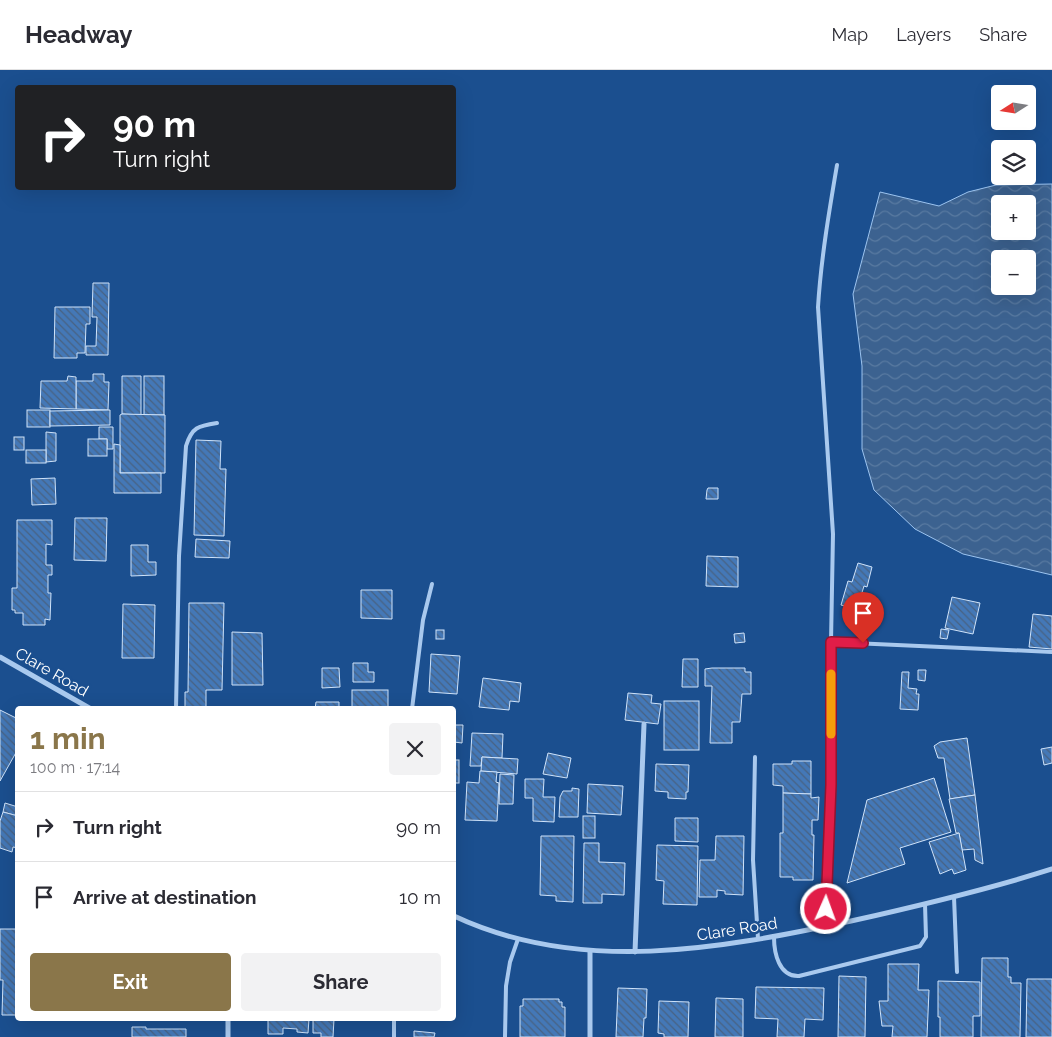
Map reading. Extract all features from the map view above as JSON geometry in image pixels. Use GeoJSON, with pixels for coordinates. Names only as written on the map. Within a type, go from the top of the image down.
{"type":"FeatureCollection","features":[{"type":"Feature","properties":{"kind":"street","name":"Clare Road"},"geometry":{"type":"LineString","coordinates":[[0,657],[86,706]]}},
{"type":"Feature","properties":{"kind":"street"},"geometry":{"type":"LineString","coordinates":[[635,952],[644,724]]}},
{"type":"Feature","properties":{"kind":"street","name":"Clare Road"},"geometry":{"type":"LineString","coordinates":[[456,917],[474,925],[518,939],[590,951],[635,952],[696,949],[774,937],[925,904],[1052,869]]}},
{"type":"Feature","properties":{"kind":"street"},"geometry":{"type":"LineString","coordinates":[[590,951],[590,1037]]}},
{"type":"Feature","properties":{"kind":"street"},"geometry":{"type":"LineString","coordinates":[[228,1021],[228,1037]]}},
{"type":"Feature","properties":{"kind":"lane"},"geometry":{"type":"LineString","coordinates":[[825,926],[831,785],[833,534],[818,307],[820,275],[837,164]]}},
{"type":"Feature","properties":{"kind":"lane"},"geometry":{"type":"LineString","coordinates":[[176,706],[179,556],[186,446],[190,434],[196,428],[217,424]]}},
{"type":"Feature","properties":{"kind":"lane"},"geometry":{"type":"LineString","coordinates":[[412,706],[423,620],[432,584]]}},
{"type":"Feature","properties":{"kind":"lane"},"geometry":{"type":"LineString","coordinates":[[831,642],[1052,652]]}},
{"type":"Feature","properties":{"kind":"lane"},"geometry":{"type":"LineString","coordinates":[[755,757],[753,860],[758,939]]}},
{"type":"Feature","properties":{"kind":"lane"},"geometry":{"type":"LineString","coordinates":[[954,897],[957,972]]}},
{"type":"Feature","properties":{"kind":"lane"},"geometry":{"type":"LineString","coordinates":[[774,937],[774,949],[781,967],[788,974],[799,976],[920,946],[926,937],[925,904]]}},
{"type":"Feature","properties":{"kind":"lane"},"geometry":{"type":"LineString","coordinates":[[505,1037],[506,986],[510,962],[518,939]]}},
{"type":"Feature","properties":{"kind":"lane"},"geometry":{"type":"LineString","coordinates":[[394,1021],[394,1037]]}},
{"type":"Feature","properties":{"kind":"water"},"geometry":{"type":"Polygon","coordinates":[[[1052,184],[1052,575],[963,554],[915,529],[874,490],[862,449],[862,366],[853,294],[880,192],[939,206],[968,192],[996,185],[1052,184]]]}},
{"type":"Feature","properties":{"kind":"building"},"geometry":{"type":"Polygon","coordinates":[[[93,283],[109,283],[108,355],[86,355],[86,346],[96,346],[97,317],[92,317],[93,283]]]}},
{"type":"Feature","properties":{"kind":"building"},"geometry":{"type":"Polygon","coordinates":[[[55,307],[90,307],[90,324],[86,324],[85,353],[77,353],[77,358],[54,358],[55,307]]]}},
{"type":"Feature","properties":{"kind":"building"},"geometry":{"type":"Polygon","coordinates":[[[93,374],[104,374],[104,382],[109,382],[108,410],[76,409],[76,381],[93,381],[93,374]]]}},
{"type":"Feature","properties":{"kind":"building"},"geometry":{"type":"Polygon","coordinates":[[[68,376],[76,377],[76,409],[40,408],[41,381],[67,381],[68,376]]]}},
{"type":"Feature","properties":{"kind":"building"},"geometry":{"type":"Polygon","coordinates":[[[122,376],[141,376],[141,415],[122,414],[122,376]]]}},
{"type":"Feature","properties":{"kind":"building"},"geometry":{"type":"Polygon","coordinates":[[[144,376],[164,376],[164,415],[144,415],[144,376]]]}},
{"type":"Feature","properties":{"kind":"building"},"geometry":{"type":"Polygon","coordinates":[[[27,410],[50,410],[50,427],[27,427],[27,410]]]}},
{"type":"Feature","properties":{"kind":"building"},"geometry":{"type":"Polygon","coordinates":[[[110,410],[110,425],[50,426],[50,411],[110,410]]]}},
{"type":"Feature","properties":{"kind":"building"},"geometry":{"type":"Polygon","coordinates":[[[120,415],[165,415],[165,473],[120,473],[120,415]]]}},
{"type":"Feature","properties":{"kind":"building"},"geometry":{"type":"Polygon","coordinates":[[[99,427],[113,427],[113,449],[107,449],[107,439],[99,439],[99,427]]]}},
{"type":"Feature","properties":{"kind":"building"},"geometry":{"type":"Polygon","coordinates":[[[46,432],[56,433],[56,461],[46,462],[46,432]]]}},
{"type":"Feature","properties":{"kind":"building"},"geometry":{"type":"Polygon","coordinates":[[[14,437],[24,437],[24,450],[14,450],[14,437]]]}},
{"type":"Feature","properties":{"kind":"building"},"geometry":{"type":"Polygon","coordinates":[[[88,439],[107,439],[107,456],[88,456],[88,439]]]}},
{"type":"Feature","properties":{"kind":"building"},"geometry":{"type":"Polygon","coordinates":[[[196,440],[221,441],[220,469],[226,469],[224,536],[194,535],[196,440]]]}},
{"type":"Feature","properties":{"kind":"building"},"geometry":{"type":"Polygon","coordinates":[[[114,444],[120,445],[120,473],[161,473],[161,493],[114,493],[114,444]]]}},
{"type":"Feature","properties":{"kind":"building"},"geometry":{"type":"Polygon","coordinates":[[[26,450],[46,450],[46,463],[26,463],[26,450]]]}},
{"type":"Feature","properties":{"kind":"building"},"geometry":{"type":"Polygon","coordinates":[[[55,478],[56,504],[32,505],[31,479],[55,478]]]}},
{"type":"Feature","properties":{"kind":"building"},"geometry":{"type":"Polygon","coordinates":[[[708,488],[718,488],[718,499],[706,499],[708,488]]]}},
{"type":"Feature","properties":{"kind":"building"},"geometry":{"type":"Polygon","coordinates":[[[75,518],[107,518],[106,561],[74,560],[75,518]]]}},
{"type":"Feature","properties":{"kind":"building"},"geometry":{"type":"Polygon","coordinates":[[[17,520],[52,520],[52,545],[46,544],[46,565],[52,565],[52,575],[48,575],[48,593],[51,593],[50,620],[45,619],[45,625],[23,625],[23,613],[15,613],[15,610],[12,610],[12,588],[17,588],[17,520]]]}},
{"type":"Feature","properties":{"kind":"building"},"geometry":{"type":"Polygon","coordinates":[[[196,539],[230,541],[229,558],[195,557],[196,539]]]}},
{"type":"Feature","properties":{"kind":"building"},"geometry":{"type":"Polygon","coordinates":[[[131,545],[148,545],[148,562],[156,562],[156,575],[131,576],[131,545]]]}},
{"type":"Feature","properties":{"kind":"building"},"geometry":{"type":"Polygon","coordinates":[[[707,556],[738,557],[738,587],[706,586],[707,556]]]}},
{"type":"Feature","properties":{"kind":"building"},"geometry":{"type":"Polygon","coordinates":[[[858,563],[872,567],[867,587],[864,586],[857,609],[841,605],[848,581],[852,582],[858,563]]]}},
{"type":"Feature","properties":{"kind":"building"},"geometry":{"type":"Polygon","coordinates":[[[361,590],[392,590],[392,619],[361,618],[361,590]]]}},
{"type":"Feature","properties":{"kind":"building"},"geometry":{"type":"Polygon","coordinates":[[[952,597],[980,603],[973,634],[945,628],[952,597]]]}},
{"type":"Feature","properties":{"kind":"building"},"geometry":{"type":"Polygon","coordinates":[[[189,603],[224,603],[222,690],[206,690],[206,706],[185,706],[185,692],[188,692],[189,603]]]}},
{"type":"Feature","properties":{"kind":"building"},"geometry":{"type":"Polygon","coordinates":[[[123,604],[155,605],[154,658],[122,658],[123,604]]]}},
{"type":"Feature","properties":{"kind":"building"},"geometry":{"type":"Polygon","coordinates":[[[1033,614],[1052,616],[1052,649],[1029,647],[1033,614]]]}},
{"type":"Feature","properties":{"kind":"building"},"geometry":{"type":"Polygon","coordinates":[[[941,629],[949,630],[947,639],[940,638],[941,629]]]}},
{"type":"Feature","properties":{"kind":"building"},"geometry":{"type":"Polygon","coordinates":[[[436,630],[444,630],[444,639],[436,639],[436,630]]]}},
{"type":"Feature","properties":{"kind":"building"},"geometry":{"type":"Polygon","coordinates":[[[232,632],[262,633],[263,685],[232,685],[232,632]]]}},
{"type":"Feature","properties":{"kind":"building"},"geometry":{"type":"Polygon","coordinates":[[[744,633],[745,642],[735,643],[734,634],[744,633]]]}},
{"type":"Feature","properties":{"kind":"building"},"geometry":{"type":"Polygon","coordinates":[[[431,654],[460,656],[457,694],[429,692],[431,654]]]}},
{"type":"Feature","properties":{"kind":"building"},"geometry":{"type":"Polygon","coordinates":[[[683,659],[698,659],[698,687],[682,687],[683,659]]]}},
{"type":"Feature","properties":{"kind":"building"},"geometry":{"type":"Polygon","coordinates":[[[353,663],[368,663],[368,672],[374,672],[374,682],[353,682],[353,663]]]}},
{"type":"Feature","properties":{"kind":"building"},"geometry":{"type":"Polygon","coordinates":[[[322,668],[339,668],[340,687],[322,688],[322,668]]]}},
{"type":"Feature","properties":{"kind":"building"},"geometry":{"type":"Polygon","coordinates":[[[745,668],[745,672],[751,672],[751,694],[742,694],[740,722],[732,722],[732,743],[710,743],[712,686],[705,686],[705,669],[745,668]]]}},
{"type":"Feature","properties":{"kind":"building"},"geometry":{"type":"Polygon","coordinates":[[[918,670],[926,670],[925,681],[918,680],[918,670]]]}},
{"type":"Feature","properties":{"kind":"building"},"geometry":{"type":"Polygon","coordinates":[[[902,672],[909,672],[908,688],[917,689],[916,694],[919,694],[918,710],[900,709],[902,672]]]}},
{"type":"Feature","properties":{"kind":"building"},"geometry":{"type":"Polygon","coordinates":[[[483,678],[521,683],[519,702],[510,701],[509,710],[479,707],[483,678]]]}},
{"type":"Feature","properties":{"kind":"building"},"geometry":{"type":"Polygon","coordinates":[[[352,690],[388,690],[388,706],[352,706],[352,690]]]}},
{"type":"Feature","properties":{"kind":"building"},"geometry":{"type":"Polygon","coordinates":[[[628,693],[652,695],[651,703],[661,704],[658,724],[625,720],[628,693]]]}},
{"type":"Feature","properties":{"kind":"building"},"geometry":{"type":"Polygon","coordinates":[[[664,701],[699,701],[699,750],[664,750],[664,701]]]}},
{"type":"Feature","properties":{"kind":"building"},"geometry":{"type":"Polygon","coordinates":[[[316,702],[339,702],[339,706],[315,706],[316,702]]]}},
{"type":"Feature","properties":{"kind":"building"},"geometry":{"type":"Polygon","coordinates":[[[0,710],[15,718],[15,754],[0,781],[0,710]]]}},
{"type":"Feature","properties":{"kind":"building"},"geometry":{"type":"Polygon","coordinates":[[[456,725],[463,725],[462,743],[456,742],[456,725]]]}},
{"type":"Feature","properties":{"kind":"building"},"geometry":{"type":"Polygon","coordinates":[[[472,733],[503,734],[502,758],[482,757],[481,766],[470,766],[472,733]]]}},
{"type":"Feature","properties":{"kind":"building"},"geometry":{"type":"Polygon","coordinates":[[[967,738],[975,795],[950,799],[944,758],[938,758],[934,746],[940,742],[967,738]]]}},
{"type":"Feature","properties":{"kind":"building"},"geometry":{"type":"Polygon","coordinates":[[[1052,747],[1052,763],[1044,765],[1041,749],[1052,747]]]}},
{"type":"Feature","properties":{"kind":"building"},"geometry":{"type":"Polygon","coordinates":[[[548,753],[571,758],[567,778],[543,774],[548,753]]]}},
{"type":"Feature","properties":{"kind":"building"},"geometry":{"type":"Polygon","coordinates":[[[482,757],[518,759],[517,774],[481,771],[482,757]]]}},
{"type":"Feature","properties":{"kind":"building"},"geometry":{"type":"Polygon","coordinates":[[[456,760],[459,760],[459,783],[456,783],[456,760]]]}},
{"type":"Feature","properties":{"kind":"building"},"geometry":{"type":"Polygon","coordinates":[[[792,761],[811,761],[811,794],[783,793],[783,786],[773,785],[773,764],[792,764],[792,761]]]}},
{"type":"Feature","properties":{"kind":"building"},"geometry":{"type":"Polygon","coordinates":[[[656,764],[689,765],[686,799],[668,798],[668,792],[655,791],[656,764]]]}},
{"type":"Feature","properties":{"kind":"building"},"geometry":{"type":"Polygon","coordinates":[[[480,771],[497,772],[496,782],[499,783],[497,821],[465,820],[467,782],[479,783],[480,771]]]}},
{"type":"Feature","properties":{"kind":"building"},"geometry":{"type":"Polygon","coordinates":[[[500,774],[514,775],[513,804],[499,804],[500,774]]]}},
{"type":"Feature","properties":{"kind":"building"},"geometry":{"type":"Polygon","coordinates":[[[934,778],[951,832],[900,848],[905,864],[847,883],[867,800],[934,778]]]}},
{"type":"Feature","properties":{"kind":"building"},"geometry":{"type":"Polygon","coordinates":[[[525,779],[544,779],[543,797],[555,797],[554,822],[533,821],[533,798],[525,798],[525,779]]]}},
{"type":"Feature","properties":{"kind":"building"},"geometry":{"type":"Polygon","coordinates":[[[588,784],[623,786],[621,815],[587,813],[588,784]]]}},
{"type":"Feature","properties":{"kind":"building"},"geometry":{"type":"Polygon","coordinates":[[[572,788],[579,789],[578,817],[559,817],[560,797],[563,791],[572,791],[572,788]]]}},
{"type":"Feature","properties":{"kind":"building"},"geometry":{"type":"Polygon","coordinates":[[[783,793],[811,794],[811,798],[819,797],[818,820],[812,820],[812,835],[814,835],[813,880],[793,880],[793,877],[780,877],[780,833],[783,833],[783,793]]]}},
{"type":"Feature","properties":{"kind":"building"},"geometry":{"type":"Polygon","coordinates":[[[975,795],[983,864],[975,860],[974,849],[962,850],[959,833],[956,833],[949,799],[975,795]]]}},
{"type":"Feature","properties":{"kind":"building"},"geometry":{"type":"Polygon","coordinates":[[[5,803],[15,806],[15,815],[3,812],[5,803]]]}},
{"type":"Feature","properties":{"kind":"building"},"geometry":{"type":"Polygon","coordinates":[[[3,812],[15,815],[15,847],[13,847],[12,852],[0,848],[0,821],[3,812]]]}},
{"type":"Feature","properties":{"kind":"building"},"geometry":{"type":"Polygon","coordinates":[[[583,816],[595,816],[595,838],[583,838],[583,816]]]}},
{"type":"Feature","properties":{"kind":"building"},"geometry":{"type":"Polygon","coordinates":[[[675,818],[698,818],[698,842],[675,841],[675,818]]]}},
{"type":"Feature","properties":{"kind":"building"},"geometry":{"type":"Polygon","coordinates":[[[959,833],[966,870],[954,874],[952,869],[940,874],[929,842],[959,833]]]}},
{"type":"Feature","properties":{"kind":"building"},"geometry":{"type":"Polygon","coordinates":[[[541,836],[574,836],[573,902],[556,901],[556,896],[540,895],[541,836]]]}},
{"type":"Feature","properties":{"kind":"building"},"geometry":{"type":"Polygon","coordinates":[[[716,836],[744,836],[743,895],[725,894],[725,891],[717,890],[717,897],[699,897],[700,860],[715,860],[716,836]]]}},
{"type":"Feature","properties":{"kind":"building"},"geometry":{"type":"Polygon","coordinates":[[[584,843],[599,843],[599,862],[625,863],[624,895],[602,894],[602,903],[583,903],[584,843]]]}},
{"type":"Feature","properties":{"kind":"building"},"geometry":{"type":"Polygon","coordinates":[[[657,845],[698,846],[697,905],[663,904],[664,881],[656,880],[657,845]]]}},
{"type":"Feature","properties":{"kind":"building"},"geometry":{"type":"Polygon","coordinates":[[[0,929],[15,929],[15,1015],[2,1015],[3,980],[0,980],[0,929]]]}},
{"type":"Feature","properties":{"kind":"building"},"geometry":{"type":"Polygon","coordinates":[[[982,958],[1008,958],[1008,977],[1011,977],[1011,983],[1021,983],[1020,1037],[981,1037],[982,958]]]}},
{"type":"Feature","properties":{"kind":"building"},"geometry":{"type":"Polygon","coordinates":[[[888,964],[919,964],[918,990],[929,990],[927,1037],[892,1037],[893,1026],[882,1026],[879,1001],[888,1001],[888,964]]]}},
{"type":"Feature","properties":{"kind":"building"},"geometry":{"type":"Polygon","coordinates":[[[839,976],[866,977],[865,1037],[838,1037],[839,976]]]}},
{"type":"Feature","properties":{"kind":"building"},"geometry":{"type":"Polygon","coordinates":[[[1027,979],[1052,979],[1052,1037],[1026,1037],[1027,979]]]}},
{"type":"Feature","properties":{"kind":"building"},"geometry":{"type":"Polygon","coordinates":[[[938,981],[980,982],[980,1016],[973,1016],[973,1037],[940,1037],[938,981]]]}},
{"type":"Feature","properties":{"kind":"building"},"geometry":{"type":"Polygon","coordinates":[[[756,987],[824,988],[823,1020],[805,1019],[804,1037],[777,1037],[778,1019],[755,1018],[756,987]]]}},
{"type":"Feature","properties":{"kind":"building"},"geometry":{"type":"Polygon","coordinates":[[[618,988],[647,989],[643,1037],[616,1037],[618,988]]]}},
{"type":"Feature","properties":{"kind":"building"},"geometry":{"type":"Polygon","coordinates":[[[716,998],[743,999],[743,1037],[715,1037],[716,998]]]}},
{"type":"Feature","properties":{"kind":"building"},"geometry":{"type":"Polygon","coordinates":[[[523,999],[559,999],[559,1002],[562,1002],[562,1007],[565,1007],[565,1037],[520,1037],[520,1006],[523,1006],[523,999]]]}},
{"type":"Feature","properties":{"kind":"building"},"geometry":{"type":"Polygon","coordinates":[[[659,1001],[689,1002],[688,1037],[664,1037],[664,1034],[658,1033],[659,1001]]]}},
{"type":"Feature","properties":{"kind":"building"},"geometry":{"type":"Polygon","coordinates":[[[268,1021],[309,1021],[308,1033],[297,1032],[297,1029],[283,1028],[283,1034],[268,1034],[268,1021]]]}},
{"type":"Feature","properties":{"kind":"building"},"geometry":{"type":"Polygon","coordinates":[[[313,1021],[334,1021],[333,1037],[321,1037],[321,1033],[313,1033],[313,1021]]]}},
{"type":"Feature","properties":{"kind":"building"},"geometry":{"type":"Polygon","coordinates":[[[132,1027],[186,1029],[186,1037],[132,1037],[132,1027]]]}},
{"type":"Feature","properties":{"kind":"building"},"geometry":{"type":"Polygon","coordinates":[[[414,1031],[435,1033],[434,1037],[414,1037],[414,1031]]]}},
{"type":"Feature","properties":{"kind":"slow traffic"},"geometry":{"type":"LineString","coordinates":[[831,674],[831,734]]}},
{"type":"Feature","properties":{"kind":"route"},"geometry":{"type":"LineString","coordinates":[[826,909],[831,785],[831,642],[863,643]]}}]}
